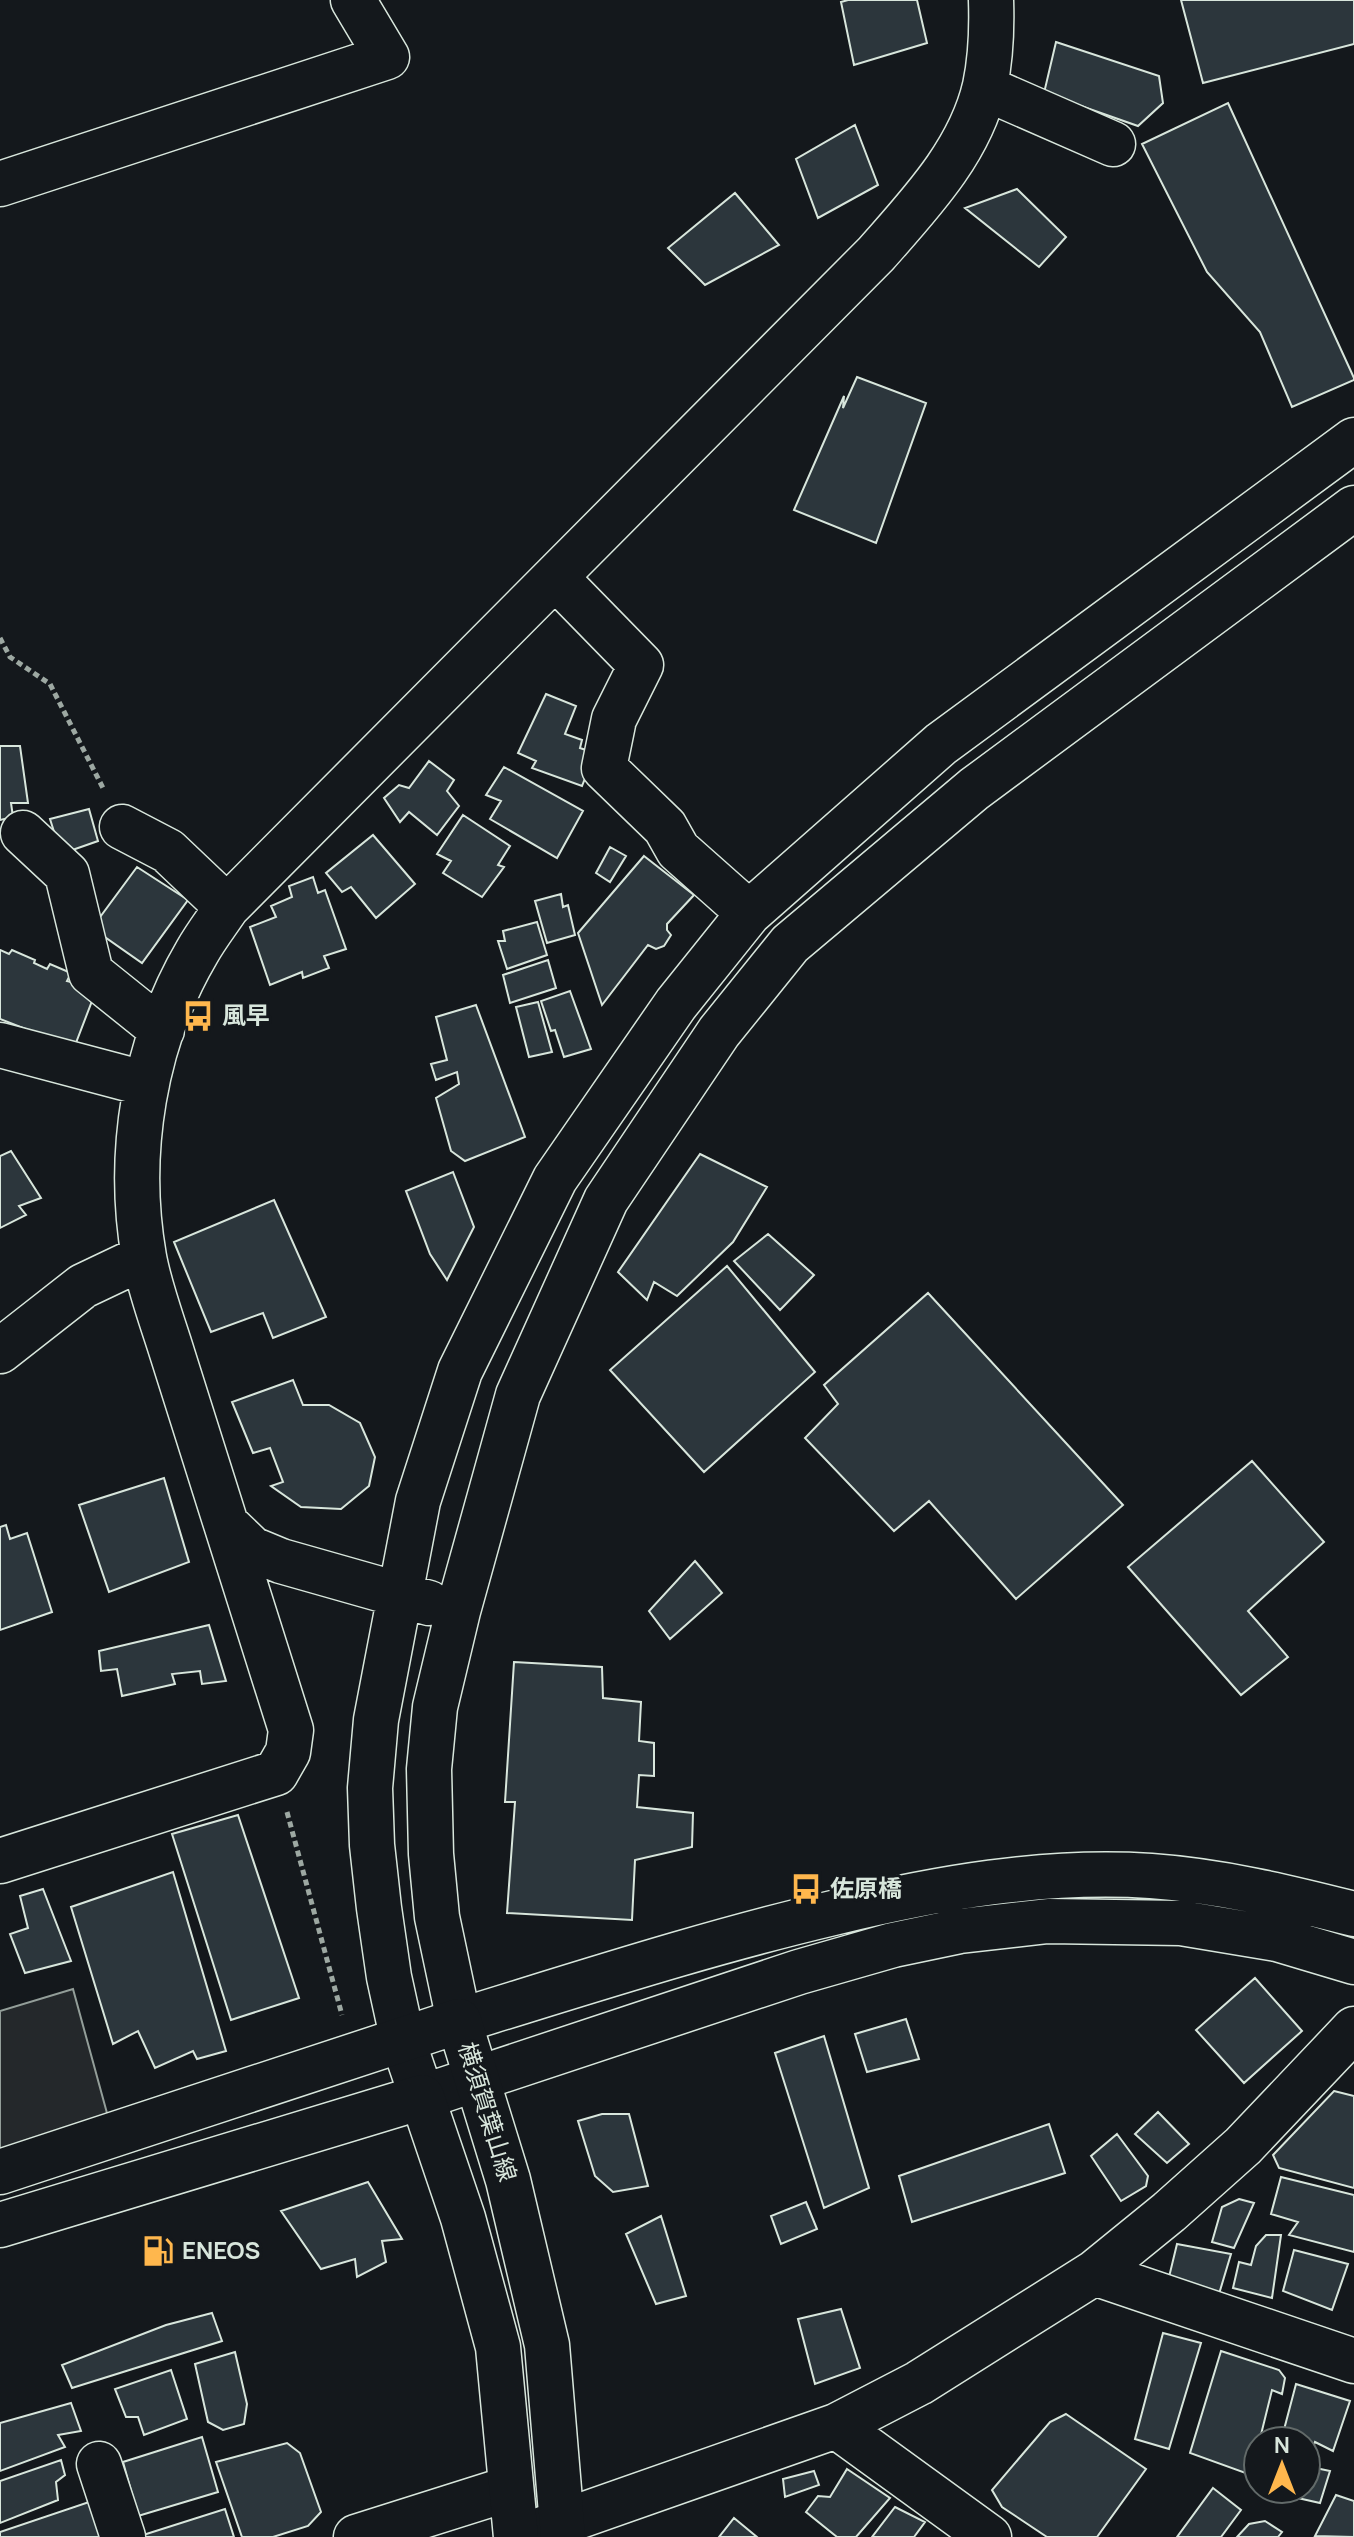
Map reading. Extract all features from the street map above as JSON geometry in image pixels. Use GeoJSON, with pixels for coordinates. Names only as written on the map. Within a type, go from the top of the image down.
{"type":"FeatureCollection","features":[{"type":"Feature","properties":{"kind":"street"},"geometry":{"type":"LineString","coordinates":[[0,184],[387,57],[353,0]]}},
{"type":"Feature","properties":{"kind":"street"},"geometry":{"type":"LineString","coordinates":[[0,1861],[276,1773],[288,1752],[291,1730],[144,1257],[137,1174],[139,1131],[147,1084],[175,995],[197,952],[227,907],[876,254],[917,207],[949,166],[970,127],[985,88],[992,44],[991,0]]}},
{"type":"Feature","properties":{"kind":"street"},"geometry":{"type":"LineString","coordinates":[[985,88],[1113,144]]}},
{"type":"Feature","properties":{"kind":"street"},"geometry":{"type":"LineString","coordinates":[[1354,440],[941,744],[749,913],[676,1004],[555,1179],[460,1371],[418,1501],[376,1720],[370,1788],[372,1845],[389,1977],[403,2041],[463,2218],[498,2347],[518,2537],[563,2530],[836,2426],[919,2383],[1094,2273],[1169,2212],[1243,2146],[1354,2029]]}},
{"type":"Feature","properties":{"kind":"street"},"geometry":{"type":"LineString","coordinates":[[1348,525],[974,789],[790,944],[719,1032],[606,1200],[518,1395],[458,1611],[435,1707],[429,1769],[431,1854],[437,1917],[459,2021],[770,1928],[917,1893],[999,1881],[1074,1875],[1151,1876],[1256,1889],[1354,1914]]}},
{"type":"Feature","properties":{"kind":"street"},"geometry":{"type":"LineString","coordinates":[[556,578],[641,665],[614,719],[604,768],[665,827],[678,850],[749,913]]}},
{"type":"Feature","properties":{"kind":"street"},"geometry":{"type":"LineString","coordinates":[[122,827],[168,851],[227,907]]}},
{"type":"Feature","properties":{"kind":"street"},"geometry":{"type":"LineString","coordinates":[[23,833],[67,874],[91,973],[162,1030]]}},
{"type":"Feature","properties":{"kind":"street"},"geometry":{"type":"LineString","coordinates":[[0,1045],[147,1084]]}},
{"type":"Feature","properties":{"kind":"street"},"geometry":{"type":"LineString","coordinates":[[0,1351],[83,1286],[144,1257]]}},
{"type":"Feature","properties":{"kind":"street"},"geometry":{"type":"LineString","coordinates":[[226,1524],[252,1549],[281,1561],[458,1611]]}},
{"type":"Feature","properties":{"kind":"street"},"geometry":{"type":"LineString","coordinates":[[0,2225],[422,2097],[799,1972],[893,1945],[960,1931],[1048,1921],[1181,1923],[1277,1939],[1354,1962]]}},
{"type":"Feature","properties":{"kind":"street","name":"横須賀葉山線"},"geometry":{"type":"LineString","coordinates":[[0,2172],[459,2021],[508,2180],[547,2345],[563,2530]]}},
{"type":"Feature","properties":{"kind":"street"},"geometry":{"type":"LineString","coordinates":[[1094,2273],[1354,2361]]}},
{"type":"Feature","properties":{"kind":"street"},"geometry":{"type":"LineString","coordinates":[[836,2426],[989,2537]]}},
{"type":"Feature","properties":{"kind":"street"},"geometry":{"type":"LineString","coordinates":[[99,2464],[123,2537]]}},
{"type":"Feature","properties":{"kind":"street"},"geometry":{"type":"LineString","coordinates":[[356,2537],[511,2488]]}},
{"type":"Feature","properties":{"kind":"path"},"geometry":{"type":"LineString","coordinates":[[0,638],[10,657],[50,684],[122,827]]}},
{"type":"Feature","properties":{"kind":"path"},"geometry":{"type":"LineString","coordinates":[[276,1773],[354,2056]]}},
{"type":"Feature","properties":{"kind":"shaded area"},"geometry":{"type":"Polygon","coordinates":[[[73,1989],[110,2124],[0,2156],[0,2011],[73,1989]]]}},
{"type":"Feature","properties":{"kind":"building"},"geometry":{"type":"Polygon","coordinates":[[[917,0],[927,43],[854,65],[841,2],[917,0]]]}},
{"type":"Feature","properties":{"kind":"building"},"geometry":{"type":"Polygon","coordinates":[[[1181,0],[1354,0],[1354,44],[1203,83],[1181,0]]]}},
{"type":"Feature","properties":{"kind":"building"},"geometry":{"type":"Polygon","coordinates":[[[1056,42],[1159,76],[1163,103],[1138,126],[1044,93],[1056,42]]]}},
{"type":"Feature","properties":{"kind":"building"},"geometry":{"type":"Polygon","coordinates":[[[1228,103],[1354,378],[1292,407],[1260,332],[1207,272],[1142,144],[1228,103]]]}},
{"type":"Feature","properties":{"kind":"building"},"geometry":{"type":"Polygon","coordinates":[[[855,125],[878,185],[818,218],[796,159],[855,125]]]}},
{"type":"Feature","properties":{"kind":"building"},"geometry":{"type":"Polygon","coordinates":[[[1017,189],[1066,237],[1039,267],[965,208],[1017,189]]]}},
{"type":"Feature","properties":{"kind":"building"},"geometry":{"type":"Polygon","coordinates":[[[735,193],[779,245],[705,285],[668,248],[735,193]]]}},
{"type":"Feature","properties":{"kind":"building"},"geometry":{"type":"Polygon","coordinates":[[[857,377],[926,403],[876,543],[794,510],[844,396],[843,408],[857,377]]]}},
{"type":"Feature","properties":{"kind":"building"},"geometry":{"type":"Polygon","coordinates":[[[546,694],[576,706],[565,734],[582,740],[580,748],[592,752],[582,786],[532,768],[536,761],[518,753],[546,694]]]}},
{"type":"Feature","properties":{"kind":"building"},"geometry":{"type":"Polygon","coordinates":[[[0,746],[20,746],[28,803],[11,803],[13,817],[0,820],[0,746]]]}},
{"type":"Feature","properties":{"kind":"building"},"geometry":{"type":"Polygon","coordinates":[[[429,761],[454,780],[447,791],[459,806],[437,835],[409,812],[400,822],[384,798],[399,785],[409,788],[429,761]]]}},
{"type":"Feature","properties":{"kind":"building"},"geometry":{"type":"Polygon","coordinates":[[[504,767],[583,811],[557,858],[490,819],[501,801],[486,795],[504,767]]]}},
{"type":"Feature","properties":{"kind":"building"},"geometry":{"type":"Polygon","coordinates":[[[89,809],[98,841],[61,854],[50,819],[89,809]]]}},
{"type":"Feature","properties":{"kind":"building"},"geometry":{"type":"Polygon","coordinates":[[[463,815],[510,846],[498,865],[504,867],[482,897],[443,873],[451,861],[437,854],[463,815]]]}},
{"type":"Feature","properties":{"kind":"building"},"geometry":{"type":"Polygon","coordinates":[[[373,835],[415,884],[376,918],[351,887],[342,892],[326,873],[373,835]]]}},
{"type":"Feature","properties":{"kind":"building"},"geometry":{"type":"Polygon","coordinates":[[[610,847],[626,856],[610,882],[596,873],[610,847]]]}},
{"type":"Feature","properties":{"kind":"building"},"geometry":{"type":"Polygon","coordinates":[[[644,856],[694,895],[667,924],[671,935],[664,946],[656,949],[648,945],[602,1005],[578,933],[644,856]]]}},
{"type":"Feature","properties":{"kind":"building"},"geometry":{"type":"Polygon","coordinates":[[[137,867],[188,900],[142,963],[92,928],[137,867]]]}},
{"type":"Feature","properties":{"kind":"building"},"geometry":{"type":"Polygon","coordinates":[[[313,877],[318,893],[325,890],[346,949],[324,956],[329,968],[303,978],[302,972],[270,985],[250,927],[276,917],[271,906],[292,897],[289,886],[313,877]]]}},
{"type":"Feature","properties":{"kind":"building"},"geometry":{"type":"Polygon","coordinates":[[[561,894],[563,907],[568,905],[575,935],[547,943],[535,901],[561,894]]]}},
{"type":"Feature","properties":{"kind":"building"},"geometry":{"type":"Polygon","coordinates":[[[537,922],[547,955],[507,969],[498,941],[505,941],[503,931],[537,922]]]}},
{"type":"Feature","properties":{"kind":"building"},"geometry":{"type":"Polygon","coordinates":[[[0,950],[9,954],[12,950],[47,969],[50,964],[71,973],[67,981],[97,988],[74,1048],[0,1019],[0,950]]]}},
{"type":"Feature","properties":{"kind":"building"},"geometry":{"type":"Polygon","coordinates":[[[548,960],[556,988],[510,1003],[503,975],[548,960]]]}},
{"type":"Feature","properties":{"kind":"building"},"geometry":{"type":"Polygon","coordinates":[[[570,991],[591,1049],[564,1057],[541,1001],[570,991]]]}},
{"type":"Feature","properties":{"kind":"building"},"geometry":{"type":"Polygon","coordinates":[[[538,1002],[552,1052],[529,1057],[516,1007],[538,1002]]]}},
{"type":"Feature","properties":{"kind":"building"},"geometry":{"type":"Polygon","coordinates":[[[476,1005],[525,1137],[465,1161],[451,1151],[436,1098],[459,1084],[457,1072],[436,1080],[431,1064],[447,1060],[436,1017],[476,1005]]]}},
{"type":"Feature","properties":{"kind":"building"},"geometry":{"type":"Polygon","coordinates":[[[11,1151],[41,1198],[19,1206],[26,1215],[0,1228],[0,1156],[11,1151]]]}},
{"type":"Feature","properties":{"kind":"building"},"geometry":{"type":"Polygon","coordinates":[[[700,1154],[767,1187],[733,1242],[677,1296],[654,1282],[647,1300],[618,1272],[700,1154]]]}},
{"type":"Feature","properties":{"kind":"building"},"geometry":{"type":"Polygon","coordinates":[[[453,1172],[474,1227],[447,1280],[430,1254],[406,1191],[453,1172]]]}},
{"type":"Feature","properties":{"kind":"building"},"geometry":{"type":"Polygon","coordinates":[[[274,1200],[326,1317],[273,1338],[263,1313],[211,1332],[174,1242],[274,1200]]]}},
{"type":"Feature","properties":{"kind":"building"},"geometry":{"type":"Polygon","coordinates":[[[768,1234],[814,1275],[780,1310],[734,1261],[768,1234]]]}},
{"type":"Feature","properties":{"kind":"building"},"geometry":{"type":"Polygon","coordinates":[[[727,1266],[815,1372],[704,1472],[610,1370],[727,1266]]]}},
{"type":"Feature","properties":{"kind":"building"},"geometry":{"type":"Polygon","coordinates":[[[928,1293],[1123,1505],[1016,1599],[929,1501],[894,1531],[805,1438],[838,1404],[824,1385],[928,1293]]]}},
{"type":"Feature","properties":{"kind":"building"},"geometry":{"type":"Polygon","coordinates":[[[293,1380],[303,1405],[329,1405],[360,1423],[375,1457],[369,1486],[341,1509],[301,1507],[271,1486],[283,1482],[270,1448],[253,1453],[232,1402],[293,1380]]]}},
{"type":"Feature","properties":{"kind":"building"},"geometry":{"type":"Polygon","coordinates":[[[1252,1461],[1324,1542],[1248,1611],[1288,1657],[1241,1695],[1128,1567],[1252,1461]]]}},
{"type":"Feature","properties":{"kind":"building"},"geometry":{"type":"Polygon","coordinates":[[[164,1478],[189,1562],[109,1592],[79,1505],[164,1478]]]}},
{"type":"Feature","properties":{"kind":"building"},"geometry":{"type":"Polygon","coordinates":[[[6,1525],[10,1539],[27,1533],[52,1612],[0,1630],[0,1527],[6,1525]]]}},
{"type":"Feature","properties":{"kind":"building"},"geometry":{"type":"Polygon","coordinates":[[[695,1561],[722,1593],[670,1639],[649,1611],[695,1561]]]}},
{"type":"Feature","properties":{"kind":"building"},"geometry":{"type":"Polygon","coordinates":[[[209,1625],[226,1681],[202,1684],[200,1671],[172,1674],[175,1684],[122,1696],[117,1669],[101,1671],[99,1651],[209,1625]]]}},
{"type":"Feature","properties":{"kind":"building"},"geometry":{"type":"Polygon","coordinates":[[[514,1662],[602,1667],[603,1698],[641,1702],[639,1741],[654,1743],[654,1776],[639,1775],[637,1807],[693,1813],[692,1847],[635,1860],[632,1920],[507,1913],[515,1802],[505,1802],[514,1662]]]}},
{"type":"Feature","properties":{"kind":"building"},"geometry":{"type":"Polygon","coordinates":[[[238,1815],[299,1998],[231,2020],[172,1834],[238,1815]]]}},
{"type":"Feature","properties":{"kind":"building"},"geometry":{"type":"Polygon","coordinates":[[[173,1872],[226,2051],[197,2059],[193,2051],[155,2068],[138,2031],[113,2044],[71,1907],[173,1872]]]}},
{"type":"Feature","properties":{"kind":"building"},"geometry":{"type":"Polygon","coordinates":[[[43,1889],[71,1961],[25,1973],[10,1934],[28,1928],[20,1896],[43,1889]]]}},
{"type":"Feature","properties":{"kind":"building"},"geometry":{"type":"Polygon","coordinates":[[[1255,1978],[1302,2031],[1244,2083],[1196,2030],[1255,1978]]]}},
{"type":"Feature","properties":{"kind":"building"},"geometry":{"type":"Polygon","coordinates":[[[906,2019],[919,2059],[867,2072],[855,2034],[906,2019]]]}},
{"type":"Feature","properties":{"kind":"building"},"geometry":{"type":"Polygon","coordinates":[[[824,2036],[869,2188],[824,2208],[775,2053],[824,2036]]]}},
{"type":"Feature","properties":{"kind":"building"},"geometry":{"type":"Polygon","coordinates":[[[1334,2091],[1354,2096],[1354,2188],[1279,2168],[1273,2155],[1334,2091]]]}},
{"type":"Feature","properties":{"kind":"building"},"geometry":{"type":"Polygon","coordinates":[[[1158,2112],[1189,2144],[1167,2163],[1135,2134],[1158,2112]]]}},
{"type":"Feature","properties":{"kind":"building"},"geometry":{"type":"Polygon","coordinates":[[[602,2114],[629,2114],[648,2186],[613,2192],[595,2176],[578,2121],[602,2114]]]}},
{"type":"Feature","properties":{"kind":"building"},"geometry":{"type":"Polygon","coordinates":[[[1049,2124],[1065,2173],[912,2222],[899,2176],[1049,2124]]]}},
{"type":"Feature","properties":{"kind":"building"},"geometry":{"type":"Polygon","coordinates":[[[1117,2134],[1148,2176],[1146,2186],[1121,2201],[1091,2156],[1117,2134]]]}},
{"type":"Feature","properties":{"kind":"building"},"geometry":{"type":"Polygon","coordinates":[[[1281,2177],[1354,2195],[1354,2252],[1289,2235],[1298,2222],[1271,2214],[1281,2177]]]}},
{"type":"Feature","properties":{"kind":"building"},"geometry":{"type":"Polygon","coordinates":[[[368,2182],[402,2239],[382,2241],[386,2262],[357,2277],[355,2259],[321,2269],[281,2211],[368,2182]]]}},
{"type":"Feature","properties":{"kind":"building"},"geometry":{"type":"Polygon","coordinates":[[[1239,2199],[1254,2203],[1234,2248],[1212,2242],[1222,2207],[1239,2199]]]}},
{"type":"Feature","properties":{"kind":"building"},"geometry":{"type":"Polygon","coordinates":[[[806,2202],[817,2229],[781,2244],[771,2216],[806,2202]]]}},
{"type":"Feature","properties":{"kind":"building"},"geometry":{"type":"Polygon","coordinates":[[[661,2216],[686,2296],[656,2304],[626,2234],[661,2216]]]}},
{"type":"Feature","properties":{"kind":"building"},"geometry":{"type":"Polygon","coordinates":[[[1266,2235],[1281,2235],[1272,2298],[1233,2288],[1239,2262],[1251,2265],[1256,2246],[1266,2235]]]}},
{"type":"Feature","properties":{"kind":"building"},"geometry":{"type":"Polygon","coordinates":[[[1177,2244],[1231,2254],[1219,2294],[1169,2277],[1177,2244]]]}},
{"type":"Feature","properties":{"kind":"building"},"geometry":{"type":"Polygon","coordinates":[[[1294,2250],[1348,2264],[1332,2310],[1283,2291],[1294,2250]]]}},
{"type":"Feature","properties":{"kind":"building"},"geometry":{"type":"Polygon","coordinates":[[[841,2309],[860,2368],[815,2384],[798,2319],[841,2309]]]}},
{"type":"Feature","properties":{"kind":"building"},"geometry":{"type":"Polygon","coordinates":[[[212,2313],[222,2341],[72,2388],[62,2365],[166,2325],[212,2313]]]}},
{"type":"Feature","properties":{"kind":"building"},"geometry":{"type":"Polygon","coordinates":[[[1163,2333],[1201,2343],[1169,2449],[1135,2439],[1163,2333]]]}},
{"type":"Feature","properties":{"kind":"building"},"geometry":{"type":"Polygon","coordinates":[[[1221,2351],[1279,2370],[1285,2378],[1282,2394],[1272,2390],[1263,2425],[1242,2425],[1242,2472],[1190,2453],[1221,2351]]]}},
{"type":"Feature","properties":{"kind":"building"},"geometry":{"type":"Polygon","coordinates":[[[235,2352],[247,2404],[244,2424],[223,2430],[208,2422],[195,2364],[235,2352]]]}},
{"type":"Feature","properties":{"kind":"building"},"geometry":{"type":"Polygon","coordinates":[[[171,2370],[187,2419],[144,2435],[138,2417],[126,2417],[115,2389],[171,2370]]]}},
{"type":"Feature","properties":{"kind":"building"},"geometry":{"type":"Polygon","coordinates":[[[1296,2384],[1350,2401],[1333,2451],[1322,2446],[1322,2425],[1285,2425],[1296,2384]]]}},
{"type":"Feature","properties":{"kind":"building"},"geometry":{"type":"Polygon","coordinates":[[[71,2403],[81,2431],[58,2435],[65,2447],[0,2471],[0,2423],[71,2403]]]}},
{"type":"Feature","properties":{"kind":"building"},"geometry":{"type":"Polygon","coordinates":[[[1066,2414],[1146,2469],[1097,2537],[1047,2537],[1002,2507],[992,2490],[1050,2422],[1066,2414]]]}},
{"type":"Feature","properties":{"kind":"building"},"geometry":{"type":"Polygon","coordinates":[[[202,2437],[218,2492],[138,2516],[123,2462],[202,2437]]]}},
{"type":"Feature","properties":{"kind":"building"},"geometry":{"type":"Polygon","coordinates":[[[287,2443],[300,2453],[321,2512],[308,2526],[273,2537],[242,2537],[216,2462],[287,2443]]]}},
{"type":"Feature","properties":{"kind":"building"},"geometry":{"type":"Polygon","coordinates":[[[61,2460],[65,2475],[56,2482],[58,2500],[0,2523],[0,2481],[61,2460]]]}},
{"type":"Feature","properties":{"kind":"building"},"geometry":{"type":"Polygon","coordinates":[[[847,2469],[890,2498],[856,2537],[837,2537],[806,2512],[818,2496],[830,2497],[847,2469]]]}},
{"type":"Feature","properties":{"kind":"building"},"geometry":{"type":"Polygon","coordinates":[[[1322,2469],[1330,2471],[1322,2497],[1322,2469]]]}},
{"type":"Feature","properties":{"kind":"building"},"geometry":{"type":"Polygon","coordinates":[[[814,2471],[819,2485],[785,2497],[783,2479],[814,2471]]]}},
{"type":"Feature","properties":{"kind":"building"},"geometry":{"type":"Polygon","coordinates":[[[1213,2488],[1241,2510],[1221,2537],[1177,2537],[1213,2488]]]}},
{"type":"Feature","properties":{"kind":"building"},"geometry":{"type":"Polygon","coordinates":[[[1336,2495],[1354,2501],[1354,2537],[1315,2536],[1336,2495]]]}},
{"type":"Feature","properties":{"kind":"building"},"geometry":{"type":"Polygon","coordinates":[[[92,2501],[104,2537],[0,2537],[0,2532],[92,2501]]]}},
{"type":"Feature","properties":{"kind":"building"},"geometry":{"type":"Polygon","coordinates":[[[895,2507],[925,2522],[914,2537],[872,2537],[895,2507]]]}},
{"type":"Feature","properties":{"kind":"building"},"geometry":{"type":"Polygon","coordinates":[[[225,2509],[234,2537],[140,2536],[225,2509]]]}},
{"type":"Feature","properties":{"kind":"building"},"geometry":{"type":"Polygon","coordinates":[[[734,2518],[757,2537],[719,2537],[734,2518]]]}},
{"type":"Feature","properties":{"kind":"building"},"geometry":{"type":"Polygon","coordinates":[[[1265,2521],[1282,2532],[1278,2537],[1237,2537],[1249,2524],[1265,2521]]]}},
{"type":"Feature","properties":{"kind":"place","name":"風早"},"geometry":{"type":"Point","coordinates":[198,1016]}},
{"type":"Feature","properties":{"kind":"place","name":"佐原橋"},"geometry":{"type":"Point","coordinates":[806,1889]}},
{"type":"Feature","properties":{"kind":"place","name":"ENEOS"},"geometry":{"type":"Point","coordinates":[158,2251]}}]}
